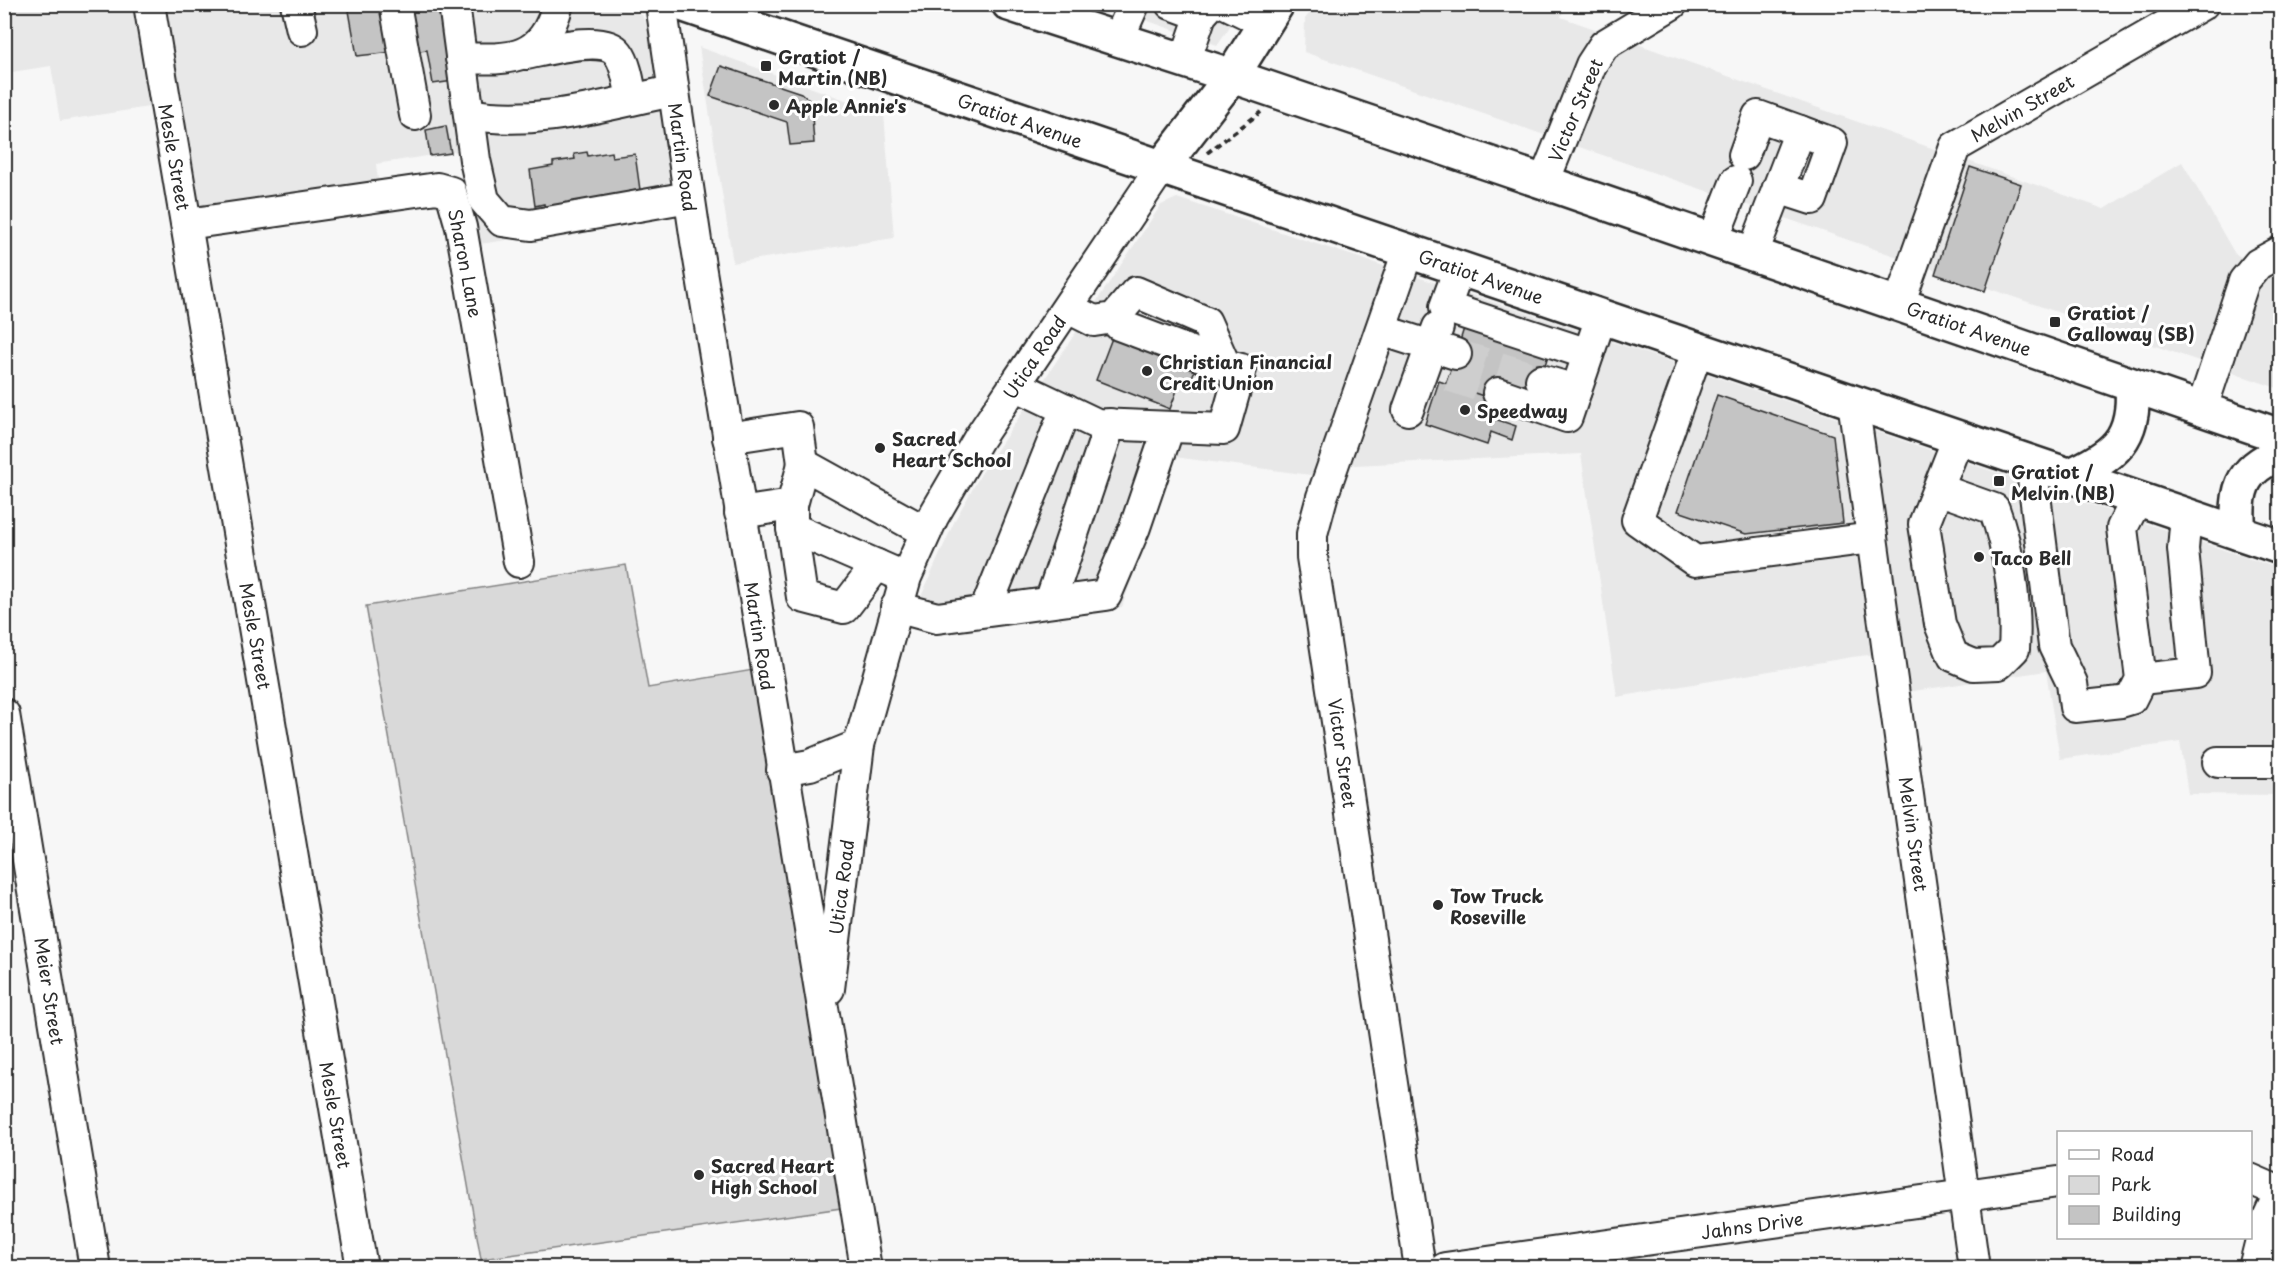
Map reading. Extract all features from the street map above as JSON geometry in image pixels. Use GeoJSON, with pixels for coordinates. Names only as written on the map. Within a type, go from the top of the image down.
{"type":"FeatureCollection","features":[{"type":"Feature","properties":{"kind":"main road","name":"Gratiot Avenue"},"geometry":{"type":"LineString","coordinates":[[681,4],[2280,547]]}},
{"type":"Feature","properties":{"kind":"main road"},"geometry":{"type":"LineString","coordinates":[[770,4],[776,36]]}},
{"type":"Feature","properties":{"kind":"main road","name":"Gratiot Avenue"},"geometry":{"type":"LineString","coordinates":[[1009,4],[1077,16],[1118,40],[1232,76],[1544,182],[2280,435]]}},
{"type":"Feature","properties":{"kind":"main road","name":"Utica Road"},"geometry":{"type":"LineString","coordinates":[[1161,168],[1232,76],[1272,14]]}},
{"type":"Feature","properties":{"kind":"main road"},"geometry":{"type":"LineString","coordinates":[[2069,476],[2098,463],[2124,439],[2133,406],[2132,386]]}},
{"type":"Feature","properties":{"kind":"main road"},"geometry":{"type":"LineString","coordinates":[[2239,533],[2238,498],[2242,483],[2250,472],[2280,454]]}},
{"type":"Feature","properties":{"kind":"street","name":"Mesle Street"},"geometry":{"type":"LineString","coordinates":[[149,4],[362,1268]]}},
{"type":"Feature","properties":{"kind":"street"},"geometry":{"type":"LineString","coordinates":[[395,4],[415,115]]}},
{"type":"Feature","properties":{"kind":"street"},"geometry":{"type":"LineString","coordinates":[[454,4],[469,114],[484,200],[502,221],[531,225],[689,197]]}},
{"type":"Feature","properties":{"kind":"street"},"geometry":{"type":"LineString","coordinates":[[526,54],[552,28],[558,4]]}},
{"type":"Feature","properties":{"kind":"street","name":"Martin Road"},"geometry":{"type":"LineString","coordinates":[[661,4],[689,197],[740,513],[866,1268]]}},
{"type":"Feature","properties":{"kind":"street"},"geometry":{"type":"LineString","coordinates":[[1118,40],[1134,4]]}},
{"type":"Feature","properties":{"kind":"street"},"geometry":{"type":"LineString","coordinates":[[1171,4],[1272,14]]}},
{"type":"Feature","properties":{"kind":"street","name":"Victor Street"},"geometry":{"type":"LineString","coordinates":[[1544,182],[1591,65],[1604,45],[1672,4]]}},
{"type":"Feature","properties":{"kind":"street","name":"Melvin Street"},"geometry":{"type":"LineString","coordinates":[[1899,304],[1955,147],[2203,4]]}},
{"type":"Feature","properties":{"kind":"street"},"geometry":{"type":"LineString","coordinates":[[1185,61],[1213,8]]}},
{"type":"Feature","properties":{"kind":"street"},"geometry":{"type":"LineString","coordinates":[[461,58],[493,59],[589,44],[608,46],[618,53],[632,99]]}},
{"type":"Feature","properties":{"kind":"street"},"geometry":{"type":"LineString","coordinates":[[469,114],[498,120],[534,119],[674,91]]}},
{"type":"Feature","properties":{"kind":"street"},"geometry":{"type":"LineString","coordinates":[[1713,240],[1758,117],[1800,131],[1753,254]]}},
{"type":"Feature","properties":{"kind":"street","name":"Utica Road"},"geometry":{"type":"LineString","coordinates":[[825,1030],[859,745],[906,577],[926,532],[979,438],[1161,168]]}},
{"type":"Feature","properties":{"kind":"street"},"geometry":{"type":"LineString","coordinates":[[1737,176],[1775,197]]}},
{"type":"Feature","properties":{"kind":"street","name":"Sharon Lane"},"geometry":{"type":"LineString","coordinates":[[187,224],[437,188],[451,192],[461,227],[519,562]]}},
{"type":"Feature","properties":{"kind":"street","name":"Victor Street"},"geometry":{"type":"LineString","coordinates":[[1408,251],[1323,497],[1312,534],[1312,557],[1420,1268]]}},
{"type":"Feature","properties":{"kind":"street"},"geometry":{"type":"LineString","coordinates":[[2202,408],[2244,281],[2258,264],[2280,252]]}},
{"type":"Feature","properties":{"kind":"street"},"geometry":{"type":"LineString","coordinates":[[1408,410],[1440,361],[1445,307],[1459,269]]}},
{"type":"Feature","properties":{"kind":"street"},"geometry":{"type":"LineString","coordinates":[[1445,307],[1588,354]]}},
{"type":"Feature","properties":{"kind":"street"},"geometry":{"type":"LineString","coordinates":[[1015,385],[1097,424],[1224,429],[1241,369],[1119,326],[1114,318],[1094,321],[1068,308]]}},
{"type":"Feature","properties":{"kind":"street"},"geometry":{"type":"LineString","coordinates":[[1498,393],[1567,417],[1601,317]]}},
{"type":"Feature","properties":{"kind":"street"},"geometry":{"type":"LineString","coordinates":[[1381,330],[1440,361]]}},
{"type":"Feature","properties":{"kind":"street"},"geometry":{"type":"LineString","coordinates":[[1698,349],[1637,520],[1695,561],[1872,538]]}},
{"type":"Feature","properties":{"kind":"street"},"geometry":{"type":"LineString","coordinates":[[1541,380],[1576,390]]}},
{"type":"Feature","properties":{"kind":"street","name":"Melvin Street"},"geometry":{"type":"LineString","coordinates":[[1852,401],[1974,1268]]}},
{"type":"Feature","properties":{"kind":"street"},"geometry":{"type":"LineString","coordinates":[[985,611],[1066,410]]}},
{"type":"Feature","properties":{"kind":"street"},"geometry":{"type":"LineString","coordinates":[[1050,602],[1110,424]]}},
{"type":"Feature","properties":{"kind":"street"},"geometry":{"type":"LineString","coordinates":[[728,438],[798,427],[803,464],[792,516],[802,597],[844,608],[877,565]]}},
{"type":"Feature","properties":{"kind":"street"},"geometry":{"type":"LineString","coordinates":[[896,607],[937,618],[1106,594],[1135,527],[1169,427]]}},
{"type":"Feature","properties":{"kind":"street"},"geometry":{"type":"LineString","coordinates":[[1938,489],[1994,508],[2001,526],[2016,623],[2014,649],[1999,664],[1974,665],[1953,656],[1940,624],[1923,524],[1958,438]]}},
{"type":"Feature","properties":{"kind":"street"},"geometry":{"type":"LineString","coordinates":[[2031,463],[2054,646],[2072,683],[2075,707],[2131,699],[2141,679],[2122,528],[2137,499]]}},
{"type":"Feature","properties":{"kind":"street"},"geometry":{"type":"LineString","coordinates":[[803,464],[926,532]]}},
{"type":"Feature","properties":{"kind":"street"},"geometry":{"type":"LineString","coordinates":[[740,513],[792,516],[877,565],[906,577]]}},
{"type":"Feature","properties":{"kind":"street"},"geometry":{"type":"LineString","coordinates":[[2141,679],[2194,673],[2182,549],[2186,515]]}},
{"type":"Feature","properties":{"kind":"street"},"geometry":{"type":"LineString","coordinates":[[749,567],[796,559]]}},
{"type":"Feature","properties":{"kind":"street","name":"Meier Street"},"geometry":{"type":"LineString","coordinates":[[4,714],[95,1268]]}},
{"type":"Feature","properties":{"kind":"street"},"geometry":{"type":"LineString","coordinates":[[782,770],[810,765],[859,745]]}},
{"type":"Feature","properties":{"kind":"street"},"geometry":{"type":"LineString","coordinates":[[2218,762],[2280,762]]}},
{"type":"Feature","properties":{"kind":"street"},"geometry":{"type":"LineString","coordinates":[[2252,1180],[2280,1192],[2265,1224],[2254,1268]]}},
{"type":"Feature","properties":{"kind":"street","name":"Jahns Drive"},"geometry":{"type":"LineString","coordinates":[[1445,1268],[2057,1182]]}},
{"type":"Feature","properties":{"kind":"path"},"geometry":{"type":"LineString","coordinates":[[1204,158],[1207,153],[1264,110]]}},
{"type":"Feature","properties":{"kind":"shaded area"},"geometry":{"type":"Polygon","coordinates":[[[5,5],[613,5],[642,15],[648,28],[678,214],[480,244],[465,150],[376,164],[378,180],[198,208],[155,106],[60,121],[51,66],[5,73],[5,5]]]}},
{"type":"Feature","properties":{"kind":"shaded area"},"geometry":{"type":"Polygon","coordinates":[[[1102,5],[1245,5],[1217,45],[1102,5]]]}},
{"type":"Feature","properties":{"kind":"shaded area"},"geometry":{"type":"Polygon","coordinates":[[[1316,5],[1564,5],[1561,17],[2104,209],[2182,162],[2235,254],[2277,273],[2280,272],[2280,389],[1304,52],[1305,19],[1316,5]]]}},
{"type":"Feature","properties":{"kind":"shaded area"},"geometry":{"type":"Polygon","coordinates":[[[699,47],[884,114],[894,238],[733,263],[699,47]]]}},
{"type":"Feature","properties":{"kind":"shaded area"},"geometry":{"type":"Polygon","coordinates":[[[1177,198],[1545,319],[2280,569],[2280,795],[2188,794],[2180,742],[2060,759],[2046,671],[1907,692],[1901,651],[1852,657],[1617,697],[1581,454],[1355,465],[1332,458],[1326,477],[1174,457],[1122,607],[966,632],[908,626],[955,520],[981,474],[1161,205],[1177,198]]]}},
{"type":"Feature","properties":{"kind":"green space"},"geometry":{"type":"Polygon","coordinates":[[[626,565],[648,688],[753,670],[841,1208],[481,1259],[366,606],[626,565]]]}},
{"type":"Feature","properties":{"kind":"building"},"geometry":{"type":"Polygon","coordinates":[[[321,4],[385,4],[393,52],[357,56],[348,5],[321,9],[321,4]]]}},
{"type":"Feature","properties":{"kind":"building"},"geometry":{"type":"Polygon","coordinates":[[[403,4],[440,4],[453,81],[433,84],[427,50],[411,52],[403,4]]]}},
{"type":"Feature","properties":{"kind":"building","name":"Apple Annie's"},"geometry":{"type":"Polygon","coordinates":[[[721,66],[801,93],[811,102],[814,143],[790,145],[787,122],[710,96],[721,66]]]}},
{"type":"Feature","properties":{"kind":"building"},"geometry":{"type":"Polygon","coordinates":[[[446,126],[451,153],[430,156],[426,130],[446,126]]]}},
{"type":"Feature","properties":{"kind":"building"},"geometry":{"type":"Polygon","coordinates":[[[587,152],[588,156],[611,152],[612,157],[635,154],[640,190],[631,191],[632,196],[545,209],[544,204],[535,206],[530,170],[553,166],[553,162],[575,159],[574,154],[587,152]]]}},
{"type":"Feature","properties":{"kind":"building"},"geometry":{"type":"Polygon","coordinates":[[[1970,167],[2021,184],[1985,291],[1935,274],[1970,167]]]}},
{"type":"Feature","properties":{"kind":"building"},"geometry":{"type":"Polygon","coordinates":[[[1466,322],[1550,349],[1535,397],[1494,407],[1444,391],[1466,322]]]}},
{"type":"Feature","properties":{"kind":"building","name":"Christian Financial Credit Union"},"geometry":{"type":"Polygon","coordinates":[[[1115,330],[1198,361],[1190,383],[1181,380],[1170,409],[1096,380],[1115,330]]]}},
{"type":"Feature","properties":{"kind":"building"},"geometry":{"type":"Polygon","coordinates":[[[1439,381],[1501,402],[1495,419],[1516,426],[1512,440],[1491,432],[1487,445],[1425,424],[1439,381]]]}},
{"type":"Feature","properties":{"kind":"building"},"geometry":{"type":"Polygon","coordinates":[[[1717,395],[1833,435],[1843,523],[1746,534],[1678,511],[1717,395]]]}},
{"type":"Feature","properties":{"kind":"tunnel"},"geometry":{"type":"LineString","coordinates":[[1456,354],[1541,380]]}},
{"type":"Feature","properties":{"kind":"tunnel"},"geometry":{"type":"LineString","coordinates":[[1449,376],[1498,393]]}},
{"type":"Feature","properties":{"kind":"place","name":"Gratiot / Martin (NB)"},"geometry":{"type":"Point","coordinates":[766,66]}},
{"type":"Feature","properties":{"kind":"place","name":"Apple Annie's"},"geometry":{"type":"Point","coordinates":[774,105]}},
{"type":"Feature","properties":{"kind":"place","name":"Gratiot / Galloway (SB)"},"geometry":{"type":"Point","coordinates":[2055,322]}},
{"type":"Feature","properties":{"kind":"place","name":"Christian Financial Credit Union"},"geometry":{"type":"Point","coordinates":[1147,371]}},
{"type":"Feature","properties":{"kind":"place","name":"Speedway"},"geometry":{"type":"Point","coordinates":[1465,410]}},
{"type":"Feature","properties":{"kind":"place","name":"Sacred Heart School"},"geometry":{"type":"Point","coordinates":[880,448]}},
{"type":"Feature","properties":{"kind":"place","name":"Gratiot / Melvin (NB)"},"geometry":{"type":"Point","coordinates":[1999,481]}},
{"type":"Feature","properties":{"kind":"place","name":"Taco Bell"},"geometry":{"type":"Point","coordinates":[1979,557]}},
{"type":"Feature","properties":{"kind":"place","name":"Tow Truck Roseville"},"geometry":{"type":"Point","coordinates":[1438,905]}},
{"type":"Feature","properties":{"kind":"place","name":"Sacred Heart High School"},"geometry":{"type":"Point","coordinates":[699,1175]}}]}
